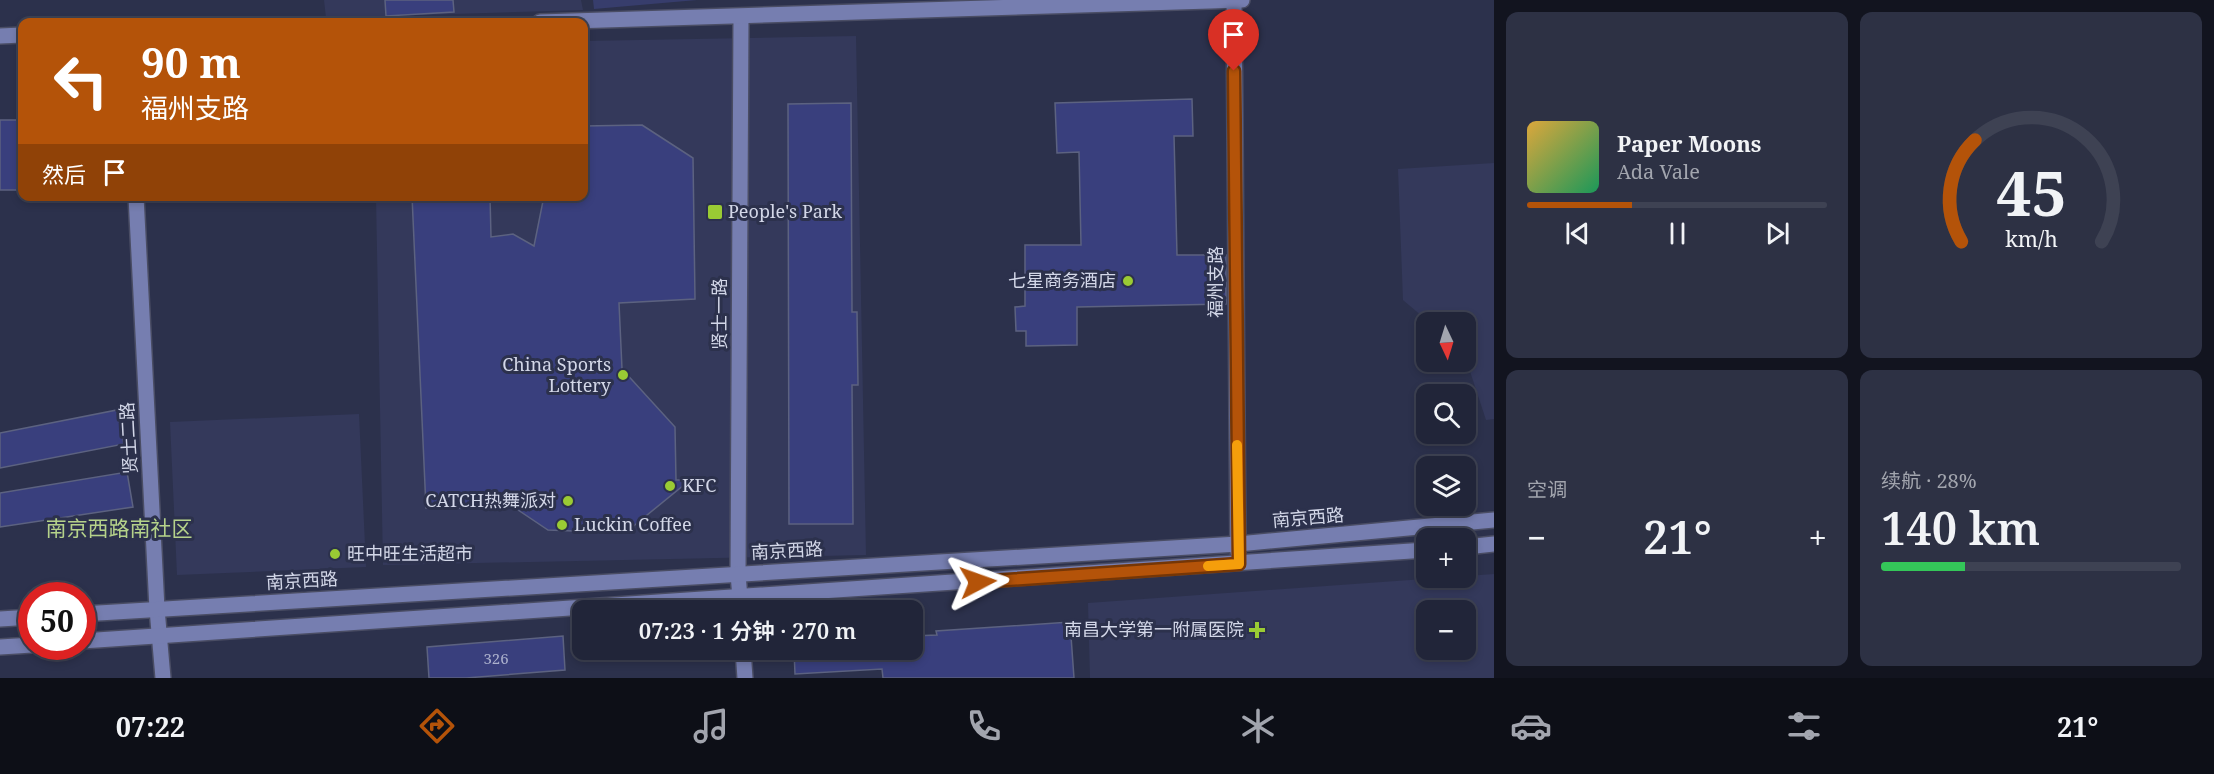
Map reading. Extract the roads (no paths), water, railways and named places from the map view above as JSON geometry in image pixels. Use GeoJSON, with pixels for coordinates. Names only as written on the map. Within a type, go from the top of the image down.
{"type":"FeatureCollection","features":[{"type":"Feature","properties":{"kind":"main road","name":"福州支路"},"geometry":{"type":"LineString","coordinates":[[1234,0],[1239,564]]}},
{"type":"Feature","properties":{"kind":"main road"},"geometry":{"type":"LineString","coordinates":[[588,21],[1242,0]]}},
{"type":"Feature","properties":{"kind":"main road","name":"贤士一路"},"geometry":{"type":"LineString","coordinates":[[740,600],[741,17]]}},
{"type":"Feature","properties":{"kind":"main road"},"geometry":{"type":"LineString","coordinates":[[0,36],[18,35]]}},
{"type":"Feature","properties":{"kind":"main road","name":"贤士二路"},"geometry":{"type":"LineString","coordinates":[[136,201],[157,609],[163,678]]}},
{"type":"Feature","properties":{"kind":"main road","name":"南京西路"},"geometry":{"type":"LineString","coordinates":[[96,613],[1238,544],[1494,520]]}},
{"type":"Feature","properties":{"kind":"main road"},"geometry":{"type":"LineString","coordinates":[[1476,546],[1494,544]]}},
{"type":"Feature","properties":{"kind":"main road"},"geometry":{"type":"LineString","coordinates":[[790,600],[1416,551]]}},
{"type":"Feature","properties":{"kind":"main road"},"geometry":{"type":"LineString","coordinates":[[96,640],[572,613]]}},
{"type":"Feature","properties":{"kind":"main road"},"geometry":{"type":"LineString","coordinates":[[0,619],[18,618]]}},
{"type":"Feature","properties":{"kind":"main road"},"geometry":{"type":"LineString","coordinates":[[0,647],[18,646]]}},
{"type":"Feature","properties":{"kind":"main road"},"geometry":{"type":"LineString","coordinates":[[744,660],[745,678]]}},
{"type":"Feature","properties":{"kind":"place","name":"People's Park"},"geometry":{"type":"Point","coordinates":[715,212]}},
{"type":"Feature","properties":{"kind":"place","name":"七星商务酒店"},"geometry":{"type":"Point","coordinates":[1128,281]}},
{"type":"Feature","properties":{"kind":"place","name":"China Sports Lottery"},"geometry":{"type":"Point","coordinates":[623,375]}},
{"type":"Feature","properties":{"kind":"place","name":"KFC"},"geometry":{"type":"Point","coordinates":[670,486]}},
{"type":"Feature","properties":{"kind":"place","name":"CATCH热舞派对"},"geometry":{"type":"Point","coordinates":[568,501]}},
{"type":"Feature","properties":{"kind":"place","name":"Luckin Coffee"},"geometry":{"type":"Point","coordinates":[562,525]}},
{"type":"Feature","properties":{"kind":"place","name":"旺中旺生活超市"},"geometry":{"type":"Point","coordinates":[335,554]}},
{"type":"Feature","properties":{"kind":"place","name":"南昌大学第一附属医院"},"geometry":{"type":"Point","coordinates":[1257,630]}},
{"type":"Feature","properties":{"kind":"district","name":"南京西路南社区"},"geometry":{"type":"Point","coordinates":[119,529]}}]}
